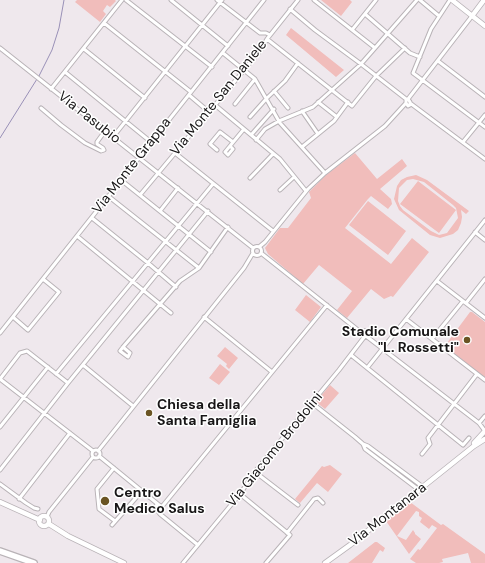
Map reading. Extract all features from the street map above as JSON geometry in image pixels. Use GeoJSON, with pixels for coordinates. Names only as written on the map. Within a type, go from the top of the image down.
{"type":"FeatureCollection","features":[{"type":"Feature","properties":{"kind":"highway"},"geometry":{"type":"LineString","coordinates":[[0,551],[34,563]]}},
{"type":"Feature","properties":{"kind":"highway"},"geometry":{"type":"LineString","coordinates":[[0,555],[23,563]]}},
{"type":"Feature","properties":{"kind":"main road"},"geometry":{"type":"LineString","coordinates":[[451,0],[485,26]]}},
{"type":"Feature","properties":{"kind":"main road"},"geometry":{"type":"LineString","coordinates":[[472,16],[484,0]]}},
{"type":"Feature","properties":{"kind":"main road"},"geometry":{"type":"LineString","coordinates":[[485,431],[485,438]]}},
{"type":"Feature","properties":{"kind":"main road","name":"Via Montanara"},"geometry":{"type":"LineString","coordinates":[[449,466],[452,461],[477,441],[485,431]]}},
{"type":"Feature","properties":{"kind":"main road","name":"Via Montanara"},"geometry":{"type":"LineString","coordinates":[[325,563],[350,545],[485,438]]}},
{"type":"Feature","properties":{"kind":"main road"},"geometry":{"type":"LineString","coordinates":[[0,502],[40,520],[42,526],[46,526],[48,524]]}},
{"type":"Feature","properties":{"kind":"main road"},"geometry":{"type":"LineString","coordinates":[[40,520],[43,517],[47,517],[49,520],[48,524]]}},
{"type":"Feature","properties":{"kind":"main road"},"geometry":{"type":"LineString","coordinates":[[48,524],[68,536],[124,563]]}},
{"type":"Feature","properties":{"kind":"street"},"geometry":{"type":"LineString","coordinates":[[51,89],[122,0]]}},
{"type":"Feature","properties":{"kind":"street"},"geometry":{"type":"LineString","coordinates":[[126,0],[212,67]]}},
{"type":"Feature","properties":{"kind":"street"},"geometry":{"type":"LineString","coordinates":[[170,0],[228,46]]}},
{"type":"Feature","properties":{"kind":"street","name":"Via Monte Grappa"},"geometry":{"type":"LineString","coordinates":[[0,333],[264,0]]}},
{"type":"Feature","properties":{"kind":"street"},"geometry":{"type":"LineString","coordinates":[[292,0],[296,1]]}},
{"type":"Feature","properties":{"kind":"street"},"geometry":{"type":"LineString","coordinates":[[314,0],[375,48]]}},
{"type":"Feature","properties":{"kind":"street"},"geometry":{"type":"LineString","coordinates":[[352,30],[376,0]]}},
{"type":"Feature","properties":{"kind":"street"},"geometry":{"type":"LineString","coordinates":[[256,140],[265,129],[279,120],[313,107],[361,64],[419,0],[439,16]]}},
{"type":"Feature","properties":{"kind":"street"},"geometry":{"type":"LineString","coordinates":[[451,0],[431,29],[412,73],[485,127]]}},
{"type":"Feature","properties":{"kind":"street"},"geometry":{"type":"LineString","coordinates":[[113,137],[166,72],[220,1],[260,33],[266,33],[270,36]]}},
{"type":"Feature","properties":{"kind":"street","name":"Via Monte San Daniele"},"geometry":{"type":"LineString","coordinates":[[140,195],[260,51],[267,39],[296,1]]}},
{"type":"Feature","properties":{"kind":"street"},"geometry":{"type":"LineString","coordinates":[[290,9],[315,30],[485,159]]}},
{"type":"Feature","properties":{"kind":"street"},"geometry":{"type":"LineString","coordinates":[[365,14],[410,54],[420,56]]}},
{"type":"Feature","properties":{"kind":"street"},"geometry":{"type":"LineString","coordinates":[[255,254],[253,248],[257,246],[260,247],[306,191],[325,173],[385,126],[406,103],[407,99],[472,16]]}},
{"type":"Feature","properties":{"kind":"street"},"geometry":{"type":"LineString","coordinates":[[104,23],[166,72],[210,112]]}},
{"type":"Feature","properties":{"kind":"street"},"geometry":{"type":"LineString","coordinates":[[267,39],[352,106],[376,76],[405,48]]}},
{"type":"Feature","properties":{"kind":"street","name":"Via Pasubio"},"geometry":{"type":"LineString","coordinates":[[0,48],[253,248]]}},
{"type":"Feature","properties":{"kind":"street"},"geometry":{"type":"LineString","coordinates":[[84,49],[145,98]]}},
{"type":"Feature","properties":{"kind":"street"},"geometry":{"type":"LineString","coordinates":[[223,53],[255,79],[274,109],[279,120],[325,173]]}},
{"type":"Feature","properties":{"kind":"street"},"geometry":{"type":"LineString","coordinates":[[438,61],[485,97]]}},
{"type":"Feature","properties":{"kind":"street"},"geometry":{"type":"LineString","coordinates":[[250,117],[285,81],[298,63]]}},
{"type":"Feature","properties":{"kind":"street"},"geometry":{"type":"LineString","coordinates":[[65,72],[151,142]]}},
{"type":"Feature","properties":{"kind":"street"},"geometry":{"type":"LineString","coordinates":[[235,104],[255,79]]}},
{"type":"Feature","properties":{"kind":"street"},"geometry":{"type":"LineString","coordinates":[[274,91],[288,108]]}},
{"type":"Feature","properties":{"kind":"street"},"geometry":{"type":"LineString","coordinates":[[318,102],[337,117]]}},
{"type":"Feature","properties":{"kind":"street"},"geometry":{"type":"LineString","coordinates":[[302,147],[337,117],[348,102]]}},
{"type":"Feature","properties":{"kind":"street"},"geometry":{"type":"LineString","coordinates":[[406,103],[408,106],[410,103]]}},
{"type":"Feature","properties":{"kind":"street"},"geometry":{"type":"LineString","coordinates":[[215,105],[280,159],[306,191]]}},
{"type":"Feature","properties":{"kind":"street"},"geometry":{"type":"LineString","coordinates":[[41,108],[85,143],[101,151],[104,150],[97,144],[97,142],[105,131]]}},
{"type":"Feature","properties":{"kind":"street"},"geometry":{"type":"LineString","coordinates":[[251,135],[274,109]]}},
{"type":"Feature","properties":{"kind":"street"},"geometry":{"type":"LineString","coordinates":[[302,111],[318,134]]}},
{"type":"Feature","properties":{"kind":"street"},"geometry":{"type":"LineString","coordinates":[[463,142],[485,115]]}},
{"type":"Feature","properties":{"kind":"street"},"geometry":{"type":"LineString","coordinates":[[230,146],[244,129]]}},
{"type":"Feature","properties":{"kind":"street"},"geometry":{"type":"LineString","coordinates":[[217,150],[210,144],[220,132],[233,142]]}},
{"type":"Feature","properties":{"kind":"street"},"geometry":{"type":"LineString","coordinates":[[175,153],[273,231]]}},
{"type":"Feature","properties":{"kind":"street"},"geometry":{"type":"LineString","coordinates":[[250,178],[273,154]]}},
{"type":"Feature","properties":{"kind":"street"},"geometry":{"type":"LineString","coordinates":[[280,190],[294,177]]}},
{"type":"Feature","properties":{"kind":"street"},"geometry":{"type":"LineString","coordinates":[[121,180],[211,252]]}},
{"type":"Feature","properties":{"kind":"street"},"geometry":{"type":"LineString","coordinates":[[56,374],[213,184]]}},
{"type":"Feature","properties":{"kind":"street"},"geometry":{"type":"LineString","coordinates":[[160,211],[178,188]]}},
{"type":"Feature","properties":{"kind":"street"},"geometry":{"type":"LineString","coordinates":[[108,196],[199,268]]}},
{"type":"Feature","properties":{"kind":"street"},"geometry":{"type":"LineString","coordinates":[[0,470],[68,383],[208,211]]}},
{"type":"Feature","properties":{"kind":"street"},"geometry":{"type":"LineString","coordinates":[[92,218],[176,287]]}},
{"type":"Feature","properties":{"kind":"street"},"geometry":{"type":"LineString","coordinates":[[367,368],[485,220]]}},
{"type":"Feature","properties":{"kind":"street"},"geometry":{"type":"LineString","coordinates":[[123,347],[180,281],[199,268],[228,227]]}},
{"type":"Feature","properties":{"kind":"street"},"geometry":{"type":"LineString","coordinates":[[475,232],[485,240]]}},
{"type":"Feature","properties":{"kind":"street"},"geometry":{"type":"LineString","coordinates":[[77,236],[171,313]]}},
{"type":"Feature","properties":{"kind":"street"},"geometry":{"type":"LineString","coordinates":[[260,247],[262,251],[261,253],[479,423],[485,431]]}},
{"type":"Feature","properties":{"kind":"street"},"geometry":{"type":"LineString","coordinates":[[198,545],[160,514],[159,508],[150,498],[99,456],[100,454],[98,451],[255,254],[261,253]]}},
{"type":"Feature","properties":{"kind":"street"},"geometry":{"type":"LineString","coordinates":[[13,317],[28,330],[50,303],[58,292],[43,279]]}},
{"type":"Feature","properties":{"kind":"street"},"geometry":{"type":"LineString","coordinates":[[432,339],[485,279]]}},
{"type":"Feature","properties":{"kind":"street"},"geometry":{"type":"LineString","coordinates":[[437,280],[485,318]]}},
{"type":"Feature","properties":{"kind":"street"},"geometry":{"type":"LineString","coordinates":[[159,508],[327,305]]}},
{"type":"Feature","properties":{"kind":"street"},"geometry":{"type":"LineString","coordinates":[[204,317],[272,372]]}},
{"type":"Feature","properties":{"kind":"street"},"geometry":{"type":"LineString","coordinates":[[406,319],[485,380]]}},
{"type":"Feature","properties":{"kind":"street","name":"Via Giacomo Brodolini"},"geometry":{"type":"LineString","coordinates":[[183,563],[240,494],[256,472],[351,355],[366,334]]}},
{"type":"Feature","properties":{"kind":"street"},"geometry":{"type":"LineString","coordinates":[[68,383],[26,351],[20,353],[0,379],[93,451],[98,451]]}},
{"type":"Feature","properties":{"kind":"street"},"geometry":{"type":"LineString","coordinates":[[351,355],[463,445],[468,438]]}},
{"type":"Feature","properties":{"kind":"street"},"geometry":{"type":"LineString","coordinates":[[84,365],[133,406]]}},
{"type":"Feature","properties":{"kind":"street"},"geometry":{"type":"LineString","coordinates":[[0,427],[48,367]]}},
{"type":"Feature","properties":{"kind":"street"},"geometry":{"type":"LineString","coordinates":[[422,454],[430,444],[428,438],[477,374]]}},
{"type":"Feature","properties":{"kind":"street"},"geometry":{"type":"LineString","coordinates":[[312,403],[363,444],[366,449],[421,489]]}},
{"type":"Feature","properties":{"kind":"street"},"geometry":{"type":"LineString","coordinates":[[479,423],[485,416]]}},
{"type":"Feature","properties":{"kind":"street"},"geometry":{"type":"LineString","coordinates":[[18,499],[70,433]]}},
{"type":"Feature","properties":{"kind":"street"},"geometry":{"type":"LineString","coordinates":[[47,517],[49,512],[93,457],[93,451]]}},
{"type":"Feature","properties":{"kind":"street"},"geometry":{"type":"LineString","coordinates":[[93,457],[97,458],[99,456]]}},
{"type":"Feature","properties":{"kind":"street"},"geometry":{"type":"LineString","coordinates":[[114,468],[97,489],[100,508],[115,521]]}},
{"type":"Feature","properties":{"kind":"street"},"geometry":{"type":"LineString","coordinates":[[256,472],[298,505]]}},
{"type":"Feature","properties":{"kind":"street"},"geometry":{"type":"LineString","coordinates":[[0,484],[18,499],[38,509]]}},
{"type":"Feature","properties":{"kind":"street"},"geometry":{"type":"LineString","coordinates":[[112,525],[142,492]]}},
{"type":"Feature","properties":{"kind":"street"},"geometry":{"type":"LineString","coordinates":[[240,494],[288,534]]}},
{"type":"Feature","properties":{"kind":"street"},"geometry":{"type":"LineString","coordinates":[[266,563],[314,500],[318,498],[324,503]]}},
{"type":"Feature","properties":{"kind":"shaded area"},"geometry":{"type":"Polygon","coordinates":[[[77,0],[116,1],[110,7],[107,5],[103,11],[106,14],[100,22],[75,2],[77,0]]]}},
{"type":"Feature","properties":{"kind":"shaded area"},"geometry":{"type":"Polygon","coordinates":[[[321,0],[350,0],[352,2],[341,16],[321,0]]]}},
{"type":"Feature","properties":{"kind":"shaded area"},"geometry":{"type":"Polygon","coordinates":[[[291,28],[344,70],[336,77],[286,35],[291,28]]]}},
{"type":"Feature","properties":{"kind":"shaded area"},"geometry":{"type":"Polygon","coordinates":[[[355,153],[377,179],[402,159],[407,166],[380,189],[391,199],[392,204],[388,209],[371,196],[345,228],[391,264],[412,238],[429,252],[393,297],[391,296],[384,299],[371,289],[347,318],[337,310],[352,291],[319,265],[303,284],[268,254],[265,248],[280,228],[288,228],[311,198],[309,192],[326,175],[355,153]]]}},
{"type":"Feature","properties":{"kind":"shaded area"},"geometry":{"type":"Polygon","coordinates":[[[416,175],[427,180],[469,211],[466,214],[461,210],[462,217],[458,230],[453,234],[440,238],[430,235],[399,210],[394,199],[397,186],[401,180],[416,175]],[[413,179],[407,180],[399,188],[398,201],[400,206],[403,210],[431,231],[439,235],[447,233],[458,218],[456,208],[424,182],[413,179]]]}},
{"type":"Feature","properties":{"kind":"shaded area"},"geometry":{"type":"Polygon","coordinates":[[[418,181],[456,210],[439,233],[400,204],[418,181]]]}},
{"type":"Feature","properties":{"kind":"shaded area"},"geometry":{"type":"Polygon","coordinates":[[[368,201],[406,231],[388,255],[349,225],[368,201]]]}},
{"type":"Feature","properties":{"kind":"shaded area"},"geometry":{"type":"Polygon","coordinates":[[[306,295],[321,307],[310,322],[295,310],[306,295]]]}},
{"type":"Feature","properties":{"kind":"shaded area","name":"Stadio Comunale \"L. Rossetti\""},"geometry":{"type":"Polygon","coordinates":[[[470,312],[485,322],[485,378],[444,347],[470,312]]]}},
{"type":"Feature","properties":{"kind":"shaded area"},"geometry":{"type":"Polygon","coordinates":[[[225,347],[238,358],[229,369],[226,366],[227,364],[217,356],[225,347]]]}},
{"type":"Feature","properties":{"kind":"shaded area"},"geometry":{"type":"Polygon","coordinates":[[[220,364],[230,372],[219,385],[209,378],[220,364]]]}},
{"type":"Feature","properties":{"kind":"shaded area"},"geometry":{"type":"Polygon","coordinates":[[[330,385],[339,393],[325,409],[316,402],[330,385]]]}},
{"type":"Feature","properties":{"kind":"shaded area"},"geometry":{"type":"Polygon","coordinates":[[[330,465],[342,474],[328,492],[317,483],[300,503],[295,499],[322,466],[324,467],[330,465]]]}},
{"type":"Feature","properties":{"kind":"shaded area"},"geometry":{"type":"Polygon","coordinates":[[[410,502],[441,525],[443,524],[485,554],[485,563],[471,563],[468,553],[442,559],[443,562],[439,563],[416,563],[410,559],[418,549],[420,550],[437,528],[432,525],[429,529],[420,522],[422,518],[419,516],[419,512],[416,511],[397,536],[406,540],[413,530],[421,539],[409,554],[386,521],[410,502]]]}},
{"type":"Feature","properties":{"kind":"shaded area"},"geometry":{"type":"Polygon","coordinates":[[[375,542],[385,548],[383,552],[380,550],[372,563],[348,563],[375,542]]]}},
{"type":"Feature","properties":{"kind":"waterway"},"geometry":{"type":"LineString","coordinates":[[39,76],[52,50],[59,28],[64,0]]}},
{"type":"Feature","properties":{"kind":"waterway"},"geometry":{"type":"LineString","coordinates":[[0,138],[37,79]]}},
{"type":"Feature","properties":{"kind":"place","name":"Stadio Comunale \"L. Rossetti\""},"geometry":{"type":"Point","coordinates":[467,340]}},
{"type":"Feature","properties":{"kind":"place","name":"Chiesa della Santa Famiglia"},"geometry":{"type":"Point","coordinates":[149,413]}},
{"type":"Feature","properties":{"kind":"place","name":"Centro Medico Salus"},"geometry":{"type":"Point","coordinates":[105,501]}}]}
